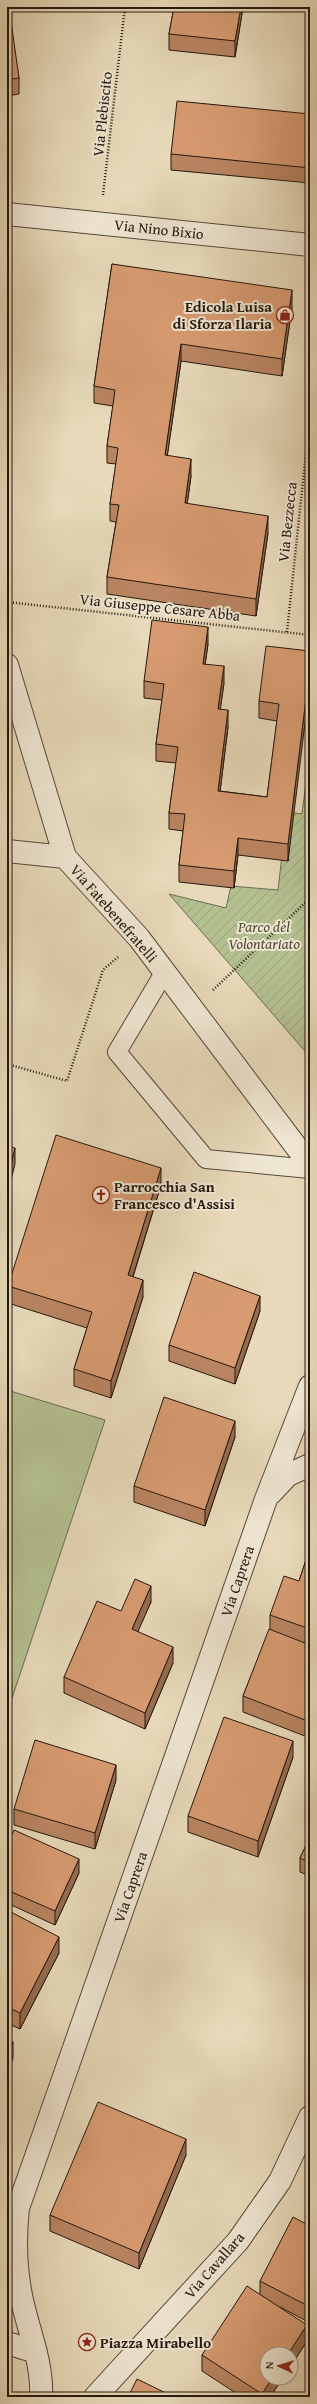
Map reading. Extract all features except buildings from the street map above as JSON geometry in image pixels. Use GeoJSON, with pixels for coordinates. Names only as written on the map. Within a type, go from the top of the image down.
{"type":"FeatureCollection","features":[{"type":"Feature","properties":{"kind":"street","name":"Via Nino Bixio"},"geometry":{"type":"LineString","coordinates":[[7,214],[310,245]]}},
{"type":"Feature","properties":{"kind":"street","name":"Via Fatebenefratelli"},"geometry":{"type":"LineString","coordinates":[[7,665],[65,857],[138,938],[310,1165]]}},
{"type":"Feature","properties":{"kind":"street"},"geometry":{"type":"LineString","coordinates":[[7,851],[65,857]]}},
{"type":"Feature","properties":{"kind":"street"},"geometry":{"type":"LineString","coordinates":[[283,1130],[310,1140]]}},
{"type":"Feature","properties":{"kind":"street","name":"Via Caprera"},"geometry":{"type":"LineString","coordinates":[[41,2397],[42,2384],[36,2352],[20,2290],[14,2240],[18,2208],[266,1499],[310,1386]]}},
{"type":"Feature","properties":{"kind":"street"},"geometry":{"type":"LineString","coordinates":[[266,1499],[288,1474],[310,1465]]}},
{"type":"Feature","properties":{"kind":"street","name":"Via Cavallara"},"geometry":{"type":"LineString","coordinates":[[95,2397],[238,2241],[280,2181],[310,2117]]}},
{"type":"Feature","properties":{"kind":"street"},"geometry":{"type":"LineString","coordinates":[[7,2343],[36,2352]]}},
{"type":"Feature","properties":{"kind":"lane"},"geometry":{"type":"LineString","coordinates":[[164,973],[117,1052],[206,1159],[310,1169]]}},
{"type":"Feature","properties":{"kind":"path","name":"Via Plebiscito"},"geometry":{"type":"LineString","coordinates":[[100,223],[125,7]]}},
{"type":"Feature","properties":{"kind":"path","name":"Via Bezzecca"},"geometry":{"type":"LineString","coordinates":[[287,632],[310,415]]}},
{"type":"Feature","properties":{"kind":"path","name":"Via Giuseppe Cesare Abba"},"geometry":{"type":"LineString","coordinates":[[7,602],[310,634]]}},
{"type":"Feature","properties":{"kind":"path"},"geometry":{"type":"LineString","coordinates":[[193,1010],[310,898]]}},
{"type":"Feature","properties":{"kind":"path"},"geometry":{"type":"LineString","coordinates":[[7,1064],[67,1081],[103,970],[138,938]]}},
{"type":"Feature","properties":{"kind":"green space","name":"Parco del Volontariato"},"geometry":{"type":"Polygon","coordinates":[[[310,751],[310,1057],[169,894],[226,908],[231,886],[278,890],[287,812],[302,814],[310,751]]]}},
{"type":"Feature","properties":{"kind":"green space"},"geometry":{"type":"Polygon","coordinates":[[[7,1390],[105,1420],[7,1713],[7,1390]]]}},
{"type":"Feature","properties":{"kind":"place","name":"Edicola Luisa di Sforza Ilaria"},"geometry":{"type":"Point","coordinates":[285,315]}},
{"type":"Feature","properties":{"kind":"place","name":"Parrocchia San Francesco d'Assisi"},"geometry":{"type":"Point","coordinates":[101,1195]}},
{"type":"Feature","properties":{"kind":"place","name":"Piazza Mirabello"},"geometry":{"type":"Point","coordinates":[87,2342]}}]}
